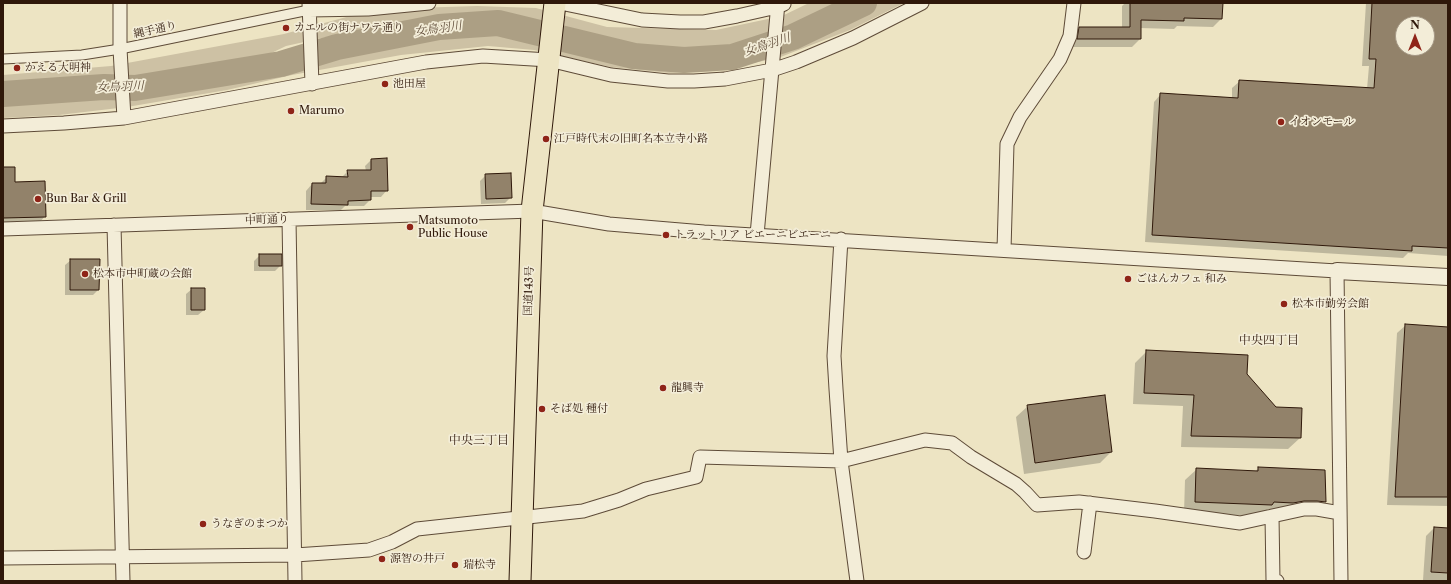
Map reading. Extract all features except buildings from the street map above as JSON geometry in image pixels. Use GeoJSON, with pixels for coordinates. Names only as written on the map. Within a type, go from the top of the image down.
{"type":"FeatureCollection","features":[{"type":"Feature","properties":{"kind":"highway","name":"国道143号"},"geometry":{"type":"LineString","coordinates":[[520,581],[532,211],[549,57],[557,5]]}},
{"type":"Feature","properties":{"kind":"street"},"geometry":{"type":"LineString","coordinates":[[120,3],[120,54],[124,114]]}},
{"type":"Feature","properties":{"kind":"street"},"geometry":{"type":"LineString","coordinates":[[312,79],[309,6],[368,8],[429,3]]}},
{"type":"Feature","properties":{"kind":"street"},"geometry":{"type":"LineString","coordinates":[[3,126],[64,124],[312,79],[345,76],[430,61],[483,56],[549,57],[611,74],[668,81],[725,79],[772,66],[796,62],[853,38],[922,3]]}},
{"type":"Feature","properties":{"kind":"street"},"geometry":{"type":"LineString","coordinates":[[1004,250],[1007,144],[1020,117],[1060,59],[1070,36],[1074,3]]}},
{"type":"Feature","properties":{"kind":"street"},"geometry":{"type":"LineString","coordinates":[[557,5],[642,20],[680,22],[704,22],[779,6],[772,66],[757,235]]}},
{"type":"Feature","properties":{"kind":"street","name":"縄手通り"},"geometry":{"type":"LineString","coordinates":[[3,60],[120,54],[309,6]]}},
{"type":"Feature","properties":{"kind":"street","name":"中町通り"},"geometry":{"type":"LineString","coordinates":[[3,229],[532,211],[609,224],[757,235],[1337,271]]}},
{"type":"Feature","properties":{"kind":"street"},"geometry":{"type":"LineString","coordinates":[[289,219],[295,581]]}},
{"type":"Feature","properties":{"kind":"street"},"geometry":{"type":"LineString","coordinates":[[114,225],[123,581]]}},
{"type":"Feature","properties":{"kind":"street"},"geometry":{"type":"LineString","coordinates":[[840,239],[834,356],[842,461],[857,581]]}},
{"type":"Feature","properties":{"kind":"street"},"geometry":{"type":"LineString","coordinates":[[1341,581],[1337,271],[1448,277]]}},
{"type":"Feature","properties":{"kind":"street"},"geometry":{"type":"LineString","coordinates":[[3,558],[122,558],[295,555],[369,550],[392,542],[417,528],[583,511],[620,500],[646,489],[696,477],[700,457],[842,461],[925,440],[952,443],[1016,484],[1037,505],[1079,502],[1240,523],[1304,509],[1317,509],[1340,513]]}},
{"type":"Feature","properties":{"kind":"street"},"geometry":{"type":"LineString","coordinates":[[1084,552],[1090,503]]}},
{"type":"Feature","properties":{"kind":"street"},"geometry":{"type":"LineString","coordinates":[[1272,516],[1273,580],[1277,581]]}},
{"type":"Feature","properties":{"kind":"shaded area"},"geometry":{"type":"Polygon","coordinates":[[[809,3],[850,3],[769,43],[719,54],[678,56],[635,51],[575,34],[548,23],[476,15],[336,35],[286,46],[259,59],[214,71],[129,80],[111,78],[3,86],[3,75],[111,66],[284,34],[350,16],[414,8],[477,6],[536,8],[607,27],[716,30],[782,16],[809,3]]]}},
{"type":"Feature","properties":{"kind":"shaded area"},"geometry":{"type":"Polygon","coordinates":[[[870,3],[904,3],[850,30],[778,58],[713,71],[669,73],[611,67],[534,50],[488,46],[401,55],[292,75],[227,90],[127,107],[59,115],[3,118],[3,97],[104,90],[133,92],[289,66],[337,51],[440,32],[496,29],[535,41],[558,44],[632,60],[683,64],[733,61],[780,45],[870,3]]]}},
{"type":"Feature","properties":{"kind":"waterway","name":"女鳥羽川"},"geometry":{"type":"LineString","coordinates":[[3,94],[104,87],[135,88],[281,64],[337,47],[439,27],[498,23],[634,56],[684,60],[732,57],[793,37],[864,3]]}},
{"type":"Feature","properties":{"kind":"place","name":"カエルの街ナワテ通り"},"geometry":{"type":"Point","coordinates":[286,28]}},
{"type":"Feature","properties":{"kind":"place","name":"かえる大明神"},"geometry":{"type":"Point","coordinates":[17,68]}},
{"type":"Feature","properties":{"kind":"place","name":"池田屋"},"geometry":{"type":"Point","coordinates":[385,84]}},
{"type":"Feature","properties":{"kind":"place","name":"Marumo"},"geometry":{"type":"Point","coordinates":[291,111]}},
{"type":"Feature","properties":{"kind":"place","name":"イオンモール"},"geometry":{"type":"Point","coordinates":[1281,122]}},
{"type":"Feature","properties":{"kind":"place","name":"江戸時代末の旧町名本立寺小路"},"geometry":{"type":"Point","coordinates":[546,139]}},
{"type":"Feature","properties":{"kind":"place","name":"Bun Bar & Grill"},"geometry":{"type":"Point","coordinates":[38,199]}},
{"type":"Feature","properties":{"kind":"place","name":"Matsumoto Public House"},"geometry":{"type":"Point","coordinates":[410,227]}},
{"type":"Feature","properties":{"kind":"place","name":"トラットリア ビエーニビエーニ"},"geometry":{"type":"Point","coordinates":[666,235]}},
{"type":"Feature","properties":{"kind":"place","name":"松本市中町蔵の会館"},"geometry":{"type":"Point","coordinates":[85,274]}},
{"type":"Feature","properties":{"kind":"place","name":"ごはんカフェ 和み"},"geometry":{"type":"Point","coordinates":[1128,279]}},
{"type":"Feature","properties":{"kind":"place","name":"松本市勤労会館"},"geometry":{"type":"Point","coordinates":[1284,304]}},
{"type":"Feature","properties":{"kind":"place","name":"龍興寺"},"geometry":{"type":"Point","coordinates":[663,388]}},
{"type":"Feature","properties":{"kind":"place","name":"そば処 種付"},"geometry":{"type":"Point","coordinates":[542,409]}},
{"type":"Feature","properties":{"kind":"place","name":"うなぎのまつか"},"geometry":{"type":"Point","coordinates":[203,524]}},
{"type":"Feature","properties":{"kind":"place","name":"源智の井戸"},"geometry":{"type":"Point","coordinates":[382,559]}},
{"type":"Feature","properties":{"kind":"place","name":"瑞松寺"},"geometry":{"type":"Point","coordinates":[455,565]}},
{"type":"Feature","properties":{"kind":"district","name":"中央四丁目"},"geometry":{"type":"Point","coordinates":[1269,341]}},
{"type":"Feature","properties":{"kind":"district","name":"中央三丁目"},"geometry":{"type":"Point","coordinates":[479,441]}}]}
